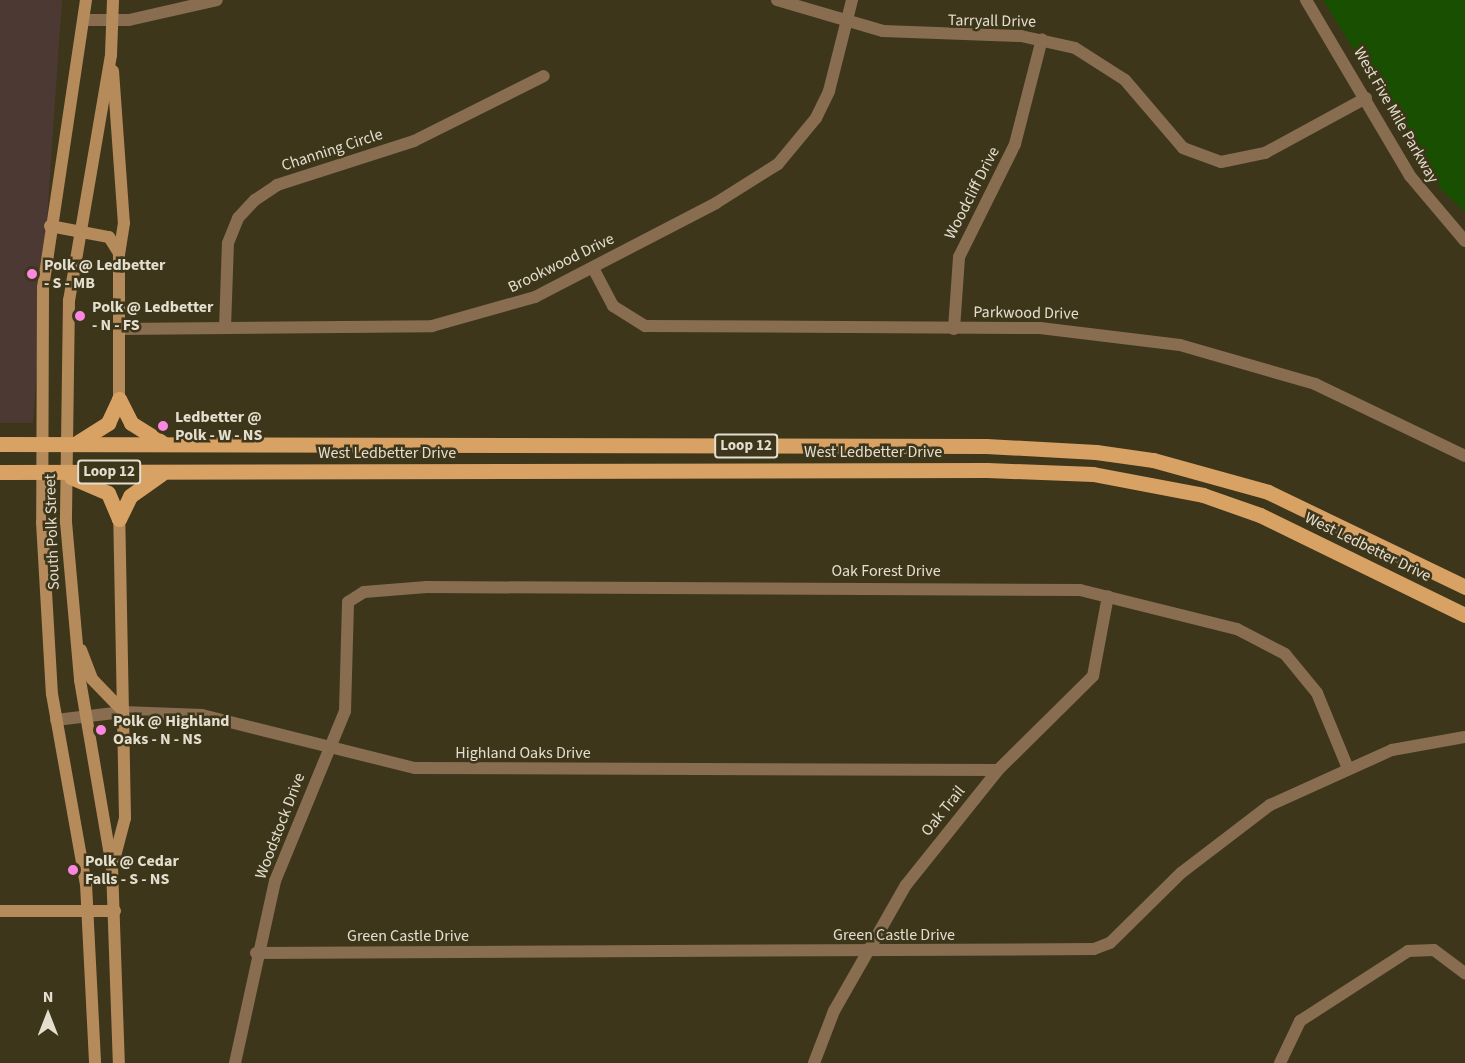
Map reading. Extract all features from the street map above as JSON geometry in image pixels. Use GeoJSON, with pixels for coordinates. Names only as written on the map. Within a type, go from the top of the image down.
{"type":"FeatureCollection","features":[{"type":"Feature","properties":{"kind":"main road","name":"South Polk Street"},"geometry":{"type":"LineString","coordinates":[[86,0],[85,20],[50,226],[41,391],[42,522],[56,720],[89,911],[95,1063]]}},
{"type":"Feature","properties":{"kind":"main road","name":"South Polk Street"},"geometry":{"type":"LineString","coordinates":[[113,0],[111,55],[78,231],[66,390],[66,522],[86,715],[112,867],[119,1063]]}},
{"type":"Feature","properties":{"kind":"main road"},"geometry":{"type":"LineString","coordinates":[[74,444],[108,423],[119,399],[119,254],[124,223],[111,55]]}},
{"type":"Feature","properties":{"kind":"main road"},"geometry":{"type":"LineString","coordinates":[[50,226],[109,237],[119,254]]}},
{"type":"Feature","properties":{"kind":"main road"},"geometry":{"type":"LineString","coordinates":[[119,399],[131,423],[167,444]]}},
{"type":"Feature","properties":{"kind":"main road","name":"West Ledbetter Drive"},"geometry":{"type":"LineString","coordinates":[[0,444],[986,446],[1096,452],[1206,472],[1268,492],[1465,587]]}},
{"type":"Feature","properties":{"kind":"main road"},"geometry":{"type":"LineString","coordinates":[[341,445],[341,471]]}},
{"type":"Feature","properties":{"kind":"main road"},"geometry":{"type":"LineString","coordinates":[[986,446],[987,470]]}},
{"type":"Feature","properties":{"kind":"main road","name":"West Ledbetter Drive"},"geometry":{"type":"LineString","coordinates":[[0,472],[987,470],[1093,474],[1203,495],[1320,542],[1465,615]]}},
{"type":"Feature","properties":{"kind":"main road"},"geometry":{"type":"LineString","coordinates":[[50,472],[100,486],[111,496],[119,519],[125,818],[112,867]]}},
{"type":"Feature","properties":{"kind":"main road"},"geometry":{"type":"LineString","coordinates":[[119,519],[130,496],[147,479],[167,472]]}},
{"type":"Feature","properties":{"kind":"main road"},"geometry":{"type":"LineString","coordinates":[[77,640],[92,679],[123,712]]}},
{"type":"Feature","properties":{"kind":"main road"},"geometry":{"type":"LineString","coordinates":[[0,911],[115,911]]}},
{"type":"Feature","properties":{"kind":"street"},"geometry":{"type":"LineString","coordinates":[[85,20],[112,21],[217,0]]}},
{"type":"Feature","properties":{"kind":"street","name":"Tarryall Drive"},"geometry":{"type":"LineString","coordinates":[[777,0],[847,24],[920,35],[1042,39],[1104,64],[1143,99],[1183,148],[1221,162],[1265,153],[1366,98]]}},
{"type":"Feature","properties":{"kind":"street","name":"Brookwood Drive"},"geometry":{"type":"LineString","coordinates":[[119,329],[432,326],[535,297],[750,184],[778,164],[816,118],[847,24],[852,0]]}},
{"type":"Feature","properties":{"kind":"street","name":"West Five Mile Parkway"},"geometry":{"type":"LineString","coordinates":[[1306,0],[1366,98],[1410,176],[1465,241]]}},
{"type":"Feature","properties":{"kind":"street","name":"Woodcliff Drive"},"geometry":{"type":"LineString","coordinates":[[954,329],[959,257],[1015,144],[1042,39]]}},
{"type":"Feature","properties":{"kind":"street","name":"Channing Circle"},"geometry":{"type":"LineString","coordinates":[[225,328],[228,243],[238,218],[255,200],[277,185],[414,141],[544,76]]}},
{"type":"Feature","properties":{"kind":"street","name":"Parkwood Drive"},"geometry":{"type":"LineString","coordinates":[[593,268],[613,306],[645,326],[1093,332],[1244,360],[1367,407],[1465,456]]}},
{"type":"Feature","properties":{"kind":"street","name":"Oak Forest Drive"},"geometry":{"type":"LineString","coordinates":[[348,602],[364,592],[427,587],[1034,587],[1108,596],[1237,629],[1285,654],[1317,693],[1347,766]]}},
{"type":"Feature","properties":{"kind":"street","name":"Oak Trail"},"geometry":{"type":"LineString","coordinates":[[814,1063],[866,952],[906,885],[998,770],[1093,676],[1108,596]]}},
{"type":"Feature","properties":{"kind":"street","name":"Woodstock Drive"},"geometry":{"type":"LineString","coordinates":[[235,1063],[256,953],[297,818],[330,750],[348,696],[348,602]]}},
{"type":"Feature","properties":{"kind":"street","name":"Highland Oaks Drive"},"geometry":{"type":"LineString","coordinates":[[56,720],[123,712],[236,720],[330,750],[415,768],[452,770],[998,770]]}},
{"type":"Feature","properties":{"kind":"street","name":"Green Castle Drive"},"geometry":{"type":"LineString","coordinates":[[256,953],[1078,951],[1110,943],[1214,845],[1270,805],[1347,766],[1429,740],[1465,737]]}},
{"type":"Feature","properties":{"kind":"street"},"geometry":{"type":"LineString","coordinates":[[1280,1063],[1300,1021],[1408,951],[1434,950],[1465,974]]}},
{"type":"Feature","properties":{"kind":"shaded area"},"geometry":{"type":"Polygon","coordinates":[[[0,0],[62,0],[33,423],[0,423],[0,0]]]}},
{"type":"Feature","properties":{"kind":"green space"},"geometry":{"type":"Polygon","coordinates":[[[1323,0],[1465,0],[1465,212],[1439,187],[1323,0]]]}},
{"type":"Feature","properties":{"kind":"place","name":"Polk @ Ledbetter - S - MB"},"geometry":{"type":"Point","coordinates":[32,274]}},
{"type":"Feature","properties":{"kind":"place","name":"Polk @ Ledbetter - N - FS"},"geometry":{"type":"Point","coordinates":[80,316]}},
{"type":"Feature","properties":{"kind":"place","name":"Ledbetter @ Polk - W - NS"},"geometry":{"type":"Point","coordinates":[163,426]}},
{"type":"Feature","properties":{"kind":"place","name":"Polk @ Highland Oaks - N - NS"},"geometry":{"type":"Point","coordinates":[101,730]}},
{"type":"Feature","properties":{"kind":"place","name":"Polk @ Cedar Falls - S - NS"},"geometry":{"type":"Point","coordinates":[73,870]}}]}
